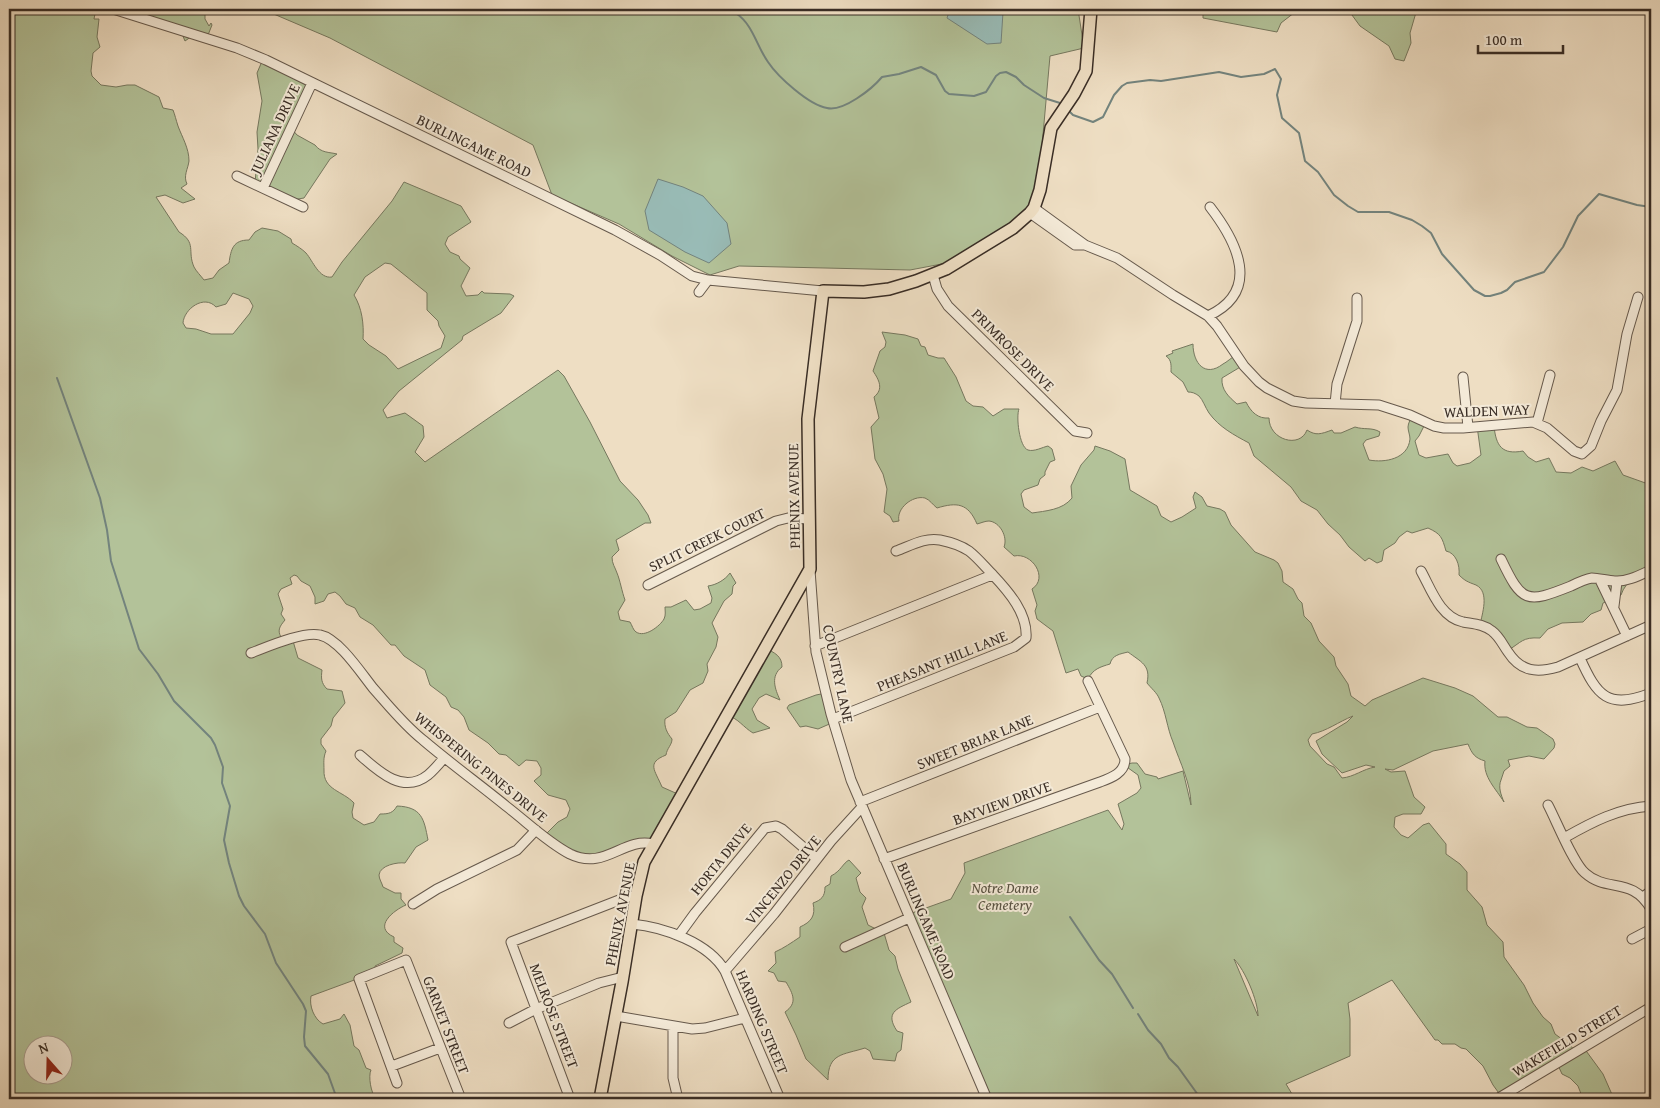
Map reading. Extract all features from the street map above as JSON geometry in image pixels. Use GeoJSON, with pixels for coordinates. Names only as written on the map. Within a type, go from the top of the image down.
{"type":"FeatureCollection","features":[{"type":"Feature","properties":{"kind":"main road"},"geometry":{"type":"LineString","coordinates":[[824,291],[864,292],[890,289],[946,269],[1013,228],[1032,210],[1044,172],[1050,132],[1064,107],[1081,83],[1086,71],[1091,9]]}},
{"type":"Feature","properties":{"kind":"main road","name":"PHENIX AVENUE"},"geometry":{"type":"LineString","coordinates":[[600,1099],[641,871],[651,848],[810,569],[808,419],[824,291]]}},
{"type":"Feature","properties":{"kind":"street","name":"BURLINGAME ROAD"},"geometry":{"type":"LineString","coordinates":[[113,9],[237,48],[266,60],[598,222],[660,255],[692,276],[708,280],[824,291]]}},
{"type":"Feature","properties":{"kind":"street","name":"JULIANA DRIVE"},"geometry":{"type":"LineString","coordinates":[[263,188],[312,83]]}},
{"type":"Feature","properties":{"kind":"street"},"geometry":{"type":"LineString","coordinates":[[237,176],[303,207]]}},
{"type":"Feature","properties":{"kind":"street"},"geometry":{"type":"LineString","coordinates":[[1208,316],[1227,305],[1234,296],[1239,278],[1240,264],[1231,240],[1210,207]]}},
{"type":"Feature","properties":{"kind":"street","name":"WALDEN WAY"},"geometry":{"type":"LineString","coordinates":[[1032,210],[1085,245],[1117,258],[1208,316],[1244,366],[1262,385],[1297,402],[1374,404],[1440,427],[1468,427],[1528,422],[1547,428],[1574,451],[1582,454],[1591,446],[1617,390],[1627,334],[1638,297]]}},
{"type":"Feature","properties":{"kind":"street","name":"PRIMROSE DRIVE"},"geometry":{"type":"LineString","coordinates":[[932,274],[948,306],[1075,431],[1087,433]]}},
{"type":"Feature","properties":{"kind":"street"},"geometry":{"type":"LineString","coordinates":[[699,292],[708,280]]}},
{"type":"Feature","properties":{"kind":"street"},"geometry":{"type":"LineString","coordinates":[[1335,404],[1337,384],[1357,321],[1357,298]]}},
{"type":"Feature","properties":{"kind":"street"},"geometry":{"type":"LineString","coordinates":[[1537,424],[1550,375]]}},
{"type":"Feature","properties":{"kind":"street"},"geometry":{"type":"LineString","coordinates":[[1463,377],[1468,427]]}},
{"type":"Feature","properties":{"kind":"street","name":"SPLIT CREEK COURT"},"geometry":{"type":"LineString","coordinates":[[648,585],[776,521],[788,518],[809,519]]}},
{"type":"Feature","properties":{"kind":"street","name":"PHEASANT HILL LANE"},"geometry":{"type":"LineString","coordinates":[[833,719],[1014,647],[1026,638],[1027,631],[1023,617],[1010,594],[970,552],[946,541],[928,540],[896,551]]}},
{"type":"Feature","properties":{"kind":"street"},"geometry":{"type":"LineString","coordinates":[[1501,559],[1517,588],[1533,598],[1546,596],[1593,578],[1617,582],[1651,570]]}},
{"type":"Feature","properties":{"kind":"street","name":"COUNTRY LANE"},"geometry":{"type":"LineString","coordinates":[[810,569],[815,646],[843,753]]}},
{"type":"Feature","properties":{"kind":"street"},"geometry":{"type":"LineString","coordinates":[[1421,571],[1442,608],[1450,616],[1462,622],[1479,624],[1493,631],[1518,664],[1532,670],[1544,671],[1580,658],[1651,625]]}},
{"type":"Feature","properties":{"kind":"street"},"geometry":{"type":"LineString","coordinates":[[815,646],[992,574]]}},
{"type":"Feature","properties":{"kind":"street"},"geometry":{"type":"LineString","coordinates":[[1600,580],[1627,636]]}},
{"type":"Feature","properties":{"kind":"street"},"geometry":{"type":"LineString","coordinates":[[1614,606],[1617,582]]}},
{"type":"Feature","properties":{"kind":"street","name":"WHISPERING PINES DRIVE"},"geometry":{"type":"LineString","coordinates":[[251,653],[282,641],[310,634],[321,635],[342,651],[400,718],[444,758],[536,830],[569,853],[585,859],[604,856],[636,844],[651,848]]}},
{"type":"Feature","properties":{"kind":"street"},"geometry":{"type":"LineString","coordinates":[[1580,658],[1598,692],[1610,699],[1626,701],[1651,693]]}},
{"type":"Feature","properties":{"kind":"street"},"geometry":{"type":"LineString","coordinates":[[1088,681],[1100,707]]}},
{"type":"Feature","properties":{"kind":"street","name":"BAYVIEW DRIVE"},"geometry":{"type":"LineString","coordinates":[[884,859],[1118,774],[1124,766],[1125,759],[1100,707]]}},
{"type":"Feature","properties":{"kind":"street","name":"SWEET BRIAR LANE"},"geometry":{"type":"LineString","coordinates":[[861,804],[1100,707]]}},
{"type":"Feature","properties":{"kind":"street","name":"BURLINGAME ROAD"},"geometry":{"type":"LineString","coordinates":[[843,753],[861,804],[986,1099]]}},
{"type":"Feature","properties":{"kind":"street"},"geometry":{"type":"LineString","coordinates":[[360,755],[385,776],[404,782],[424,778],[444,758]]}},
{"type":"Feature","properties":{"kind":"street","name":"VINCENZO DRIVE"},"geometry":{"type":"LineString","coordinates":[[726,971],[861,804]]}},
{"type":"Feature","properties":{"kind":"street"},"geometry":{"type":"LineString","coordinates":[[1548,804],[1564,838],[1585,873],[1598,881],[1631,888],[1643,897],[1651,910]]}},
{"type":"Feature","properties":{"kind":"street"},"geometry":{"type":"LineString","coordinates":[[1564,838],[1614,813],[1636,807],[1651,806]]}},
{"type":"Feature","properties":{"kind":"street","name":"HORTA DRIVE"},"geometry":{"type":"LineString","coordinates":[[679,935],[765,828],[771,826],[778,827],[817,859]]}},
{"type":"Feature","properties":{"kind":"street"},"geometry":{"type":"LineString","coordinates":[[414,904],[436,889],[517,850],[524,845],[536,830]]}},
{"type":"Feature","properties":{"kind":"street"},"geometry":{"type":"LineString","coordinates":[[1643,897],[1651,891]]}},
{"type":"Feature","properties":{"kind":"street","name":"MELROSE STREET"},"geometry":{"type":"LineString","coordinates":[[570,1099],[511,942],[627,897],[636,896]]}},
{"type":"Feature","properties":{"kind":"street"},"geometry":{"type":"LineString","coordinates":[[845,947],[909,918]]}},
{"type":"Feature","properties":{"kind":"street","name":"HARDING STREET"},"geometry":{"type":"LineString","coordinates":[[632,924],[649,925],[679,935],[714,956],[726,971],[780,1099]]}},
{"type":"Feature","properties":{"kind":"street"},"geometry":{"type":"LineString","coordinates":[[1632,939],[1651,929]]}},
{"type":"Feature","properties":{"kind":"street","name":"GARNET STREET"},"geometry":{"type":"LineString","coordinates":[[392,1066],[358,979],[406,960],[461,1099]]}},
{"type":"Feature","properties":{"kind":"street"},"geometry":{"type":"LineString","coordinates":[[509,1022],[599,983],[623,977]]}},
{"type":"Feature","properties":{"kind":"street","name":"WAKEFIELD STREET"},"geometry":{"type":"LineString","coordinates":[[1497,1099],[1651,1007]]}},
{"type":"Feature","properties":{"kind":"street"},"geometry":{"type":"LineString","coordinates":[[616,1016],[673,1027],[699,1029],[745,1018]]}},
{"type":"Feature","properties":{"kind":"street"},"geometry":{"type":"LineString","coordinates":[[673,1027],[673,1078],[678,1099]]}},
{"type":"Feature","properties":{"kind":"street"},"geometry":{"type":"LineString","coordinates":[[398,1083],[392,1066],[440,1048]]}},
{"type":"Feature","properties":{"kind":"green space"},"geometry":{"type":"Polygon","coordinates":[[[9,9],[96,9],[94,19],[99,19],[97,37],[100,47],[93,53],[92,76],[101,85],[116,87],[135,85],[159,97],[163,108],[173,110],[189,156],[186,175],[187,184],[181,188],[195,199],[183,203],[165,195],[156,197],[179,232],[188,240],[194,267],[204,280],[213,278],[219,270],[229,263],[232,250],[236,244],[249,240],[255,232],[262,228],[278,231],[291,239],[292,243],[306,253],[323,275],[332,277],[392,201],[404,182],[461,206],[471,222],[448,237],[445,244],[450,252],[459,256],[470,268],[461,286],[466,296],[478,295],[482,291],[484,293],[510,294],[514,296],[501,313],[463,336],[462,340],[399,391],[383,410],[387,418],[405,413],[423,426],[424,437],[415,452],[425,462],[558,370],[564,376],[590,422],[620,481],[638,500],[651,523],[645,523],[616,540],[619,550],[612,559],[625,600],[618,612],[620,620],[630,622],[636,632],[648,632],[656,628],[664,619],[665,607],[671,607],[686,600],[694,610],[700,609],[711,603],[712,598],[708,586],[720,582],[730,573],[736,583],[733,586],[732,594],[724,601],[712,623],[718,637],[716,647],[707,664],[708,671],[703,683],[690,690],[676,712],[665,719],[665,727],[672,741],[666,755],[656,761],[654,768],[662,787],[680,795],[654,842],[585,860],[545,835],[558,822],[567,817],[570,809],[566,800],[548,795],[534,781],[541,775],[541,768],[537,761],[526,760],[519,766],[506,755],[499,754],[488,743],[469,730],[464,717],[458,710],[451,707],[446,697],[430,685],[425,670],[404,656],[395,645],[391,645],[373,625],[360,617],[355,608],[346,604],[335,592],[328,594],[324,601],[315,604],[315,597],[310,586],[294,575],[290,578],[292,584],[281,589],[278,594],[283,609],[281,614],[285,620],[279,632],[281,637],[293,641],[298,658],[322,670],[324,685],[327,689],[342,691],[345,703],[333,718],[331,726],[321,739],[321,744],[326,751],[324,770],[327,782],[354,803],[353,818],[364,825],[374,822],[380,814],[392,812],[397,806],[412,809],[423,820],[428,840],[416,847],[405,863],[386,867],[382,869],[379,875],[383,887],[395,893],[401,893],[401,899],[406,905],[391,915],[385,924],[388,933],[394,937],[394,942],[403,948],[402,953],[375,966],[376,972],[311,996],[313,1012],[323,1024],[340,1019],[344,1014],[350,1025],[354,1046],[359,1050],[366,1068],[371,1070],[371,1089],[374,1096],[380,1099],[9,1099],[9,9]],[[385,263],[365,277],[354,295],[362,316],[363,339],[386,356],[398,369],[441,348],[445,336],[438,321],[427,310],[427,293],[391,264],[385,263]],[[233,293],[226,304],[216,307],[206,302],[195,305],[187,313],[183,323],[186,328],[211,334],[233,334],[250,313],[253,306],[249,299],[233,293]]]}},
{"type":"Feature","properties":{"kind":"green space"},"geometry":{"type":"Polygon","coordinates":[[[114,9],[205,9],[205,19],[209,26],[211,23],[212,25],[208,35],[195,34],[185,41],[180,29],[114,9]]]}},
{"type":"Feature","properties":{"kind":"green space"},"geometry":{"type":"Polygon","coordinates":[[[262,9],[1078,9],[1084,48],[1050,56],[1037,202],[1009,225],[947,263],[910,270],[739,266],[710,275],[672,256],[619,224],[552,195],[533,145],[330,38],[262,9]]]}},
{"type":"Feature","properties":{"kind":"green space"},"geometry":{"type":"Polygon","coordinates":[[[1203,9],[1299,9],[1281,23],[1277,32],[1203,18],[1203,9]]]}},
{"type":"Feature","properties":{"kind":"green space"},"geometry":{"type":"Polygon","coordinates":[[[1345,9],[1417,9],[1410,33],[1411,43],[1404,61],[1395,59],[1389,46],[1360,26],[1349,11],[1345,9]]]}},
{"type":"Feature","properties":{"kind":"green space"},"geometry":{"type":"Polygon","coordinates":[[[263,59],[312,82],[291,128],[297,135],[320,150],[337,154],[330,159],[304,198],[292,200],[255,183],[258,149],[257,132],[262,101],[257,73],[263,59]]]}},
{"type":"Feature","properties":{"kind":"green space","name":"Notre Dame Cemetery"},"geometry":{"type":"Polygon","coordinates":[[[882,332],[905,335],[918,339],[921,346],[925,347],[928,355],[944,358],[956,377],[966,401],[973,406],[983,407],[993,416],[1004,409],[1019,409],[1020,438],[1025,448],[1033,450],[1048,446],[1052,449],[1055,460],[1050,462],[1045,475],[1040,479],[1038,485],[1024,490],[1021,494],[1024,507],[1032,513],[1054,509],[1068,502],[1072,498],[1071,486],[1081,465],[1094,450],[1095,446],[1110,451],[1125,459],[1130,490],[1157,506],[1161,516],[1171,522],[1196,508],[1193,497],[1195,492],[1202,497],[1207,506],[1225,512],[1231,525],[1255,552],[1278,563],[1282,571],[1283,582],[1293,589],[1302,603],[1304,616],[1311,623],[1319,641],[1334,657],[1336,666],[1348,684],[1351,696],[1365,706],[1372,700],[1423,678],[1473,696],[1498,717],[1507,717],[1527,727],[1537,728],[1553,739],[1554,748],[1544,759],[1529,756],[1508,760],[1510,766],[1504,771],[1500,783],[1504,802],[1488,778],[1485,761],[1474,755],[1468,744],[1433,751],[1393,770],[1385,769],[1391,772],[1405,771],[1414,797],[1425,807],[1421,814],[1403,814],[1395,817],[1394,827],[1401,835],[1408,838],[1423,825],[1429,823],[1446,844],[1446,854],[1460,864],[1467,872],[1467,890],[1482,907],[1487,925],[1503,942],[1504,957],[1524,985],[1533,1003],[1543,1017],[1551,1024],[1555,1034],[1575,1051],[1584,1048],[1603,1074],[1614,1099],[1583,1099],[1578,1086],[1570,1078],[1562,1074],[1557,1063],[1501,1096],[1483,1066],[1466,1049],[1455,1044],[1442,1044],[1435,1040],[1392,980],[1348,1003],[1350,1056],[1286,1084],[1295,1099],[992,1099],[912,913],[951,899],[965,873],[964,863],[1108,810],[1122,830],[1124,824],[1118,804],[1137,793],[1141,788],[1138,775],[1124,765],[1137,763],[1145,774],[1157,777],[1158,779],[1183,771],[1191,805],[1191,797],[1187,781],[1158,696],[1147,683],[1148,672],[1144,664],[1128,652],[1114,657],[1110,664],[1097,669],[1088,679],[1081,676],[1078,669],[1066,673],[1053,631],[1037,619],[1035,611],[1037,605],[1032,589],[1037,584],[1039,573],[1027,558],[1014,556],[1004,547],[1004,535],[997,524],[989,521],[977,524],[966,508],[950,505],[937,508],[925,498],[915,499],[906,504],[900,512],[899,521],[893,522],[890,516],[884,512],[887,489],[883,474],[875,459],[871,427],[879,418],[874,397],[879,391],[880,384],[873,371],[880,351],[885,347],[886,342],[882,332]],[[1353,716],[1323,731],[1312,734],[1308,740],[1310,746],[1327,764],[1334,767],[1342,778],[1375,767],[1366,765],[1342,773],[1322,754],[1316,741],[1347,722],[1353,716]],[[1234,959],[1258,1016],[1256,1002],[1250,986],[1234,959]]]}},
{"type":"Feature","properties":{"kind":"green space"},"geometry":{"type":"Polygon","coordinates":[[[1193,344],[1195,357],[1201,366],[1206,369],[1217,368],[1236,355],[1242,366],[1222,378],[1224,390],[1237,404],[1246,402],[1255,414],[1269,418],[1270,426],[1274,432],[1285,439],[1298,439],[1307,430],[1319,434],[1332,430],[1334,433],[1341,433],[1355,427],[1374,430],[1380,432],[1379,436],[1366,440],[1363,444],[1369,460],[1388,460],[1400,455],[1408,446],[1410,439],[1408,426],[1412,415],[1426,422],[1415,441],[1419,455],[1426,458],[1448,454],[1457,466],[1470,463],[1481,455],[1477,426],[1494,426],[1496,439],[1501,448],[1505,450],[1510,452],[1523,451],[1536,462],[1549,458],[1556,472],[1571,473],[1582,467],[1593,471],[1615,461],[1623,475],[1651,485],[1651,570],[1633,579],[1621,595],[1603,603],[1601,610],[1591,614],[1583,622],[1562,623],[1548,629],[1540,638],[1526,639],[1507,651],[1480,625],[1484,604],[1483,593],[1476,585],[1459,575],[1457,560],[1446,551],[1442,539],[1436,532],[1428,528],[1412,533],[1407,531],[1395,543],[1384,550],[1382,561],[1377,563],[1369,558],[1365,561],[1349,547],[1317,510],[1301,501],[1291,487],[1254,456],[1249,443],[1222,427],[1209,413],[1199,396],[1188,392],[1183,382],[1171,372],[1170,361],[1166,356],[1173,353],[1172,351],[1193,344]]]}},
{"type":"Feature","properties":{"kind":"green space"},"geometry":{"type":"Polygon","coordinates":[[[765,648],[777,655],[782,663],[782,667],[775,678],[775,687],[780,700],[766,694],[759,698],[752,709],[757,720],[770,728],[753,733],[727,715],[765,648]]]}},
{"type":"Feature","properties":{"kind":"green space"},"geometry":{"type":"Polygon","coordinates":[[[826,693],[834,722],[818,729],[806,726],[800,727],[787,708],[789,705],[826,693]]]}},
{"type":"Feature","properties":{"kind":"green space"},"geometry":{"type":"Polygon","coordinates":[[[849,860],[861,873],[856,878],[860,892],[866,898],[862,907],[868,925],[884,933],[889,950],[895,956],[911,1002],[894,1012],[892,1016],[897,1031],[903,1033],[901,1050],[897,1053],[895,1061],[873,1059],[870,1051],[865,1048],[850,1052],[838,1056],[834,1060],[829,1071],[828,1080],[806,1059],[785,1012],[793,1002],[792,994],[786,982],[778,981],[774,973],[768,971],[776,963],[775,952],[800,937],[800,927],[812,918],[813,903],[823,896],[825,887],[830,884],[831,876],[849,860]]]}},
{"type":"Feature","properties":{"kind":"green space"},"geometry":{"type":"Polygon","coordinates":[[[393,1095],[394,1099],[380,1099],[393,1095]]]}},
{"type":"Feature","properties":{"kind":"water"},"geometry":{"type":"Polygon","coordinates":[[[950,9],[998,9],[1003,12],[1001,43],[987,44],[947,18],[950,9]]]}},
{"type":"Feature","properties":{"kind":"water"},"geometry":{"type":"Polygon","coordinates":[[[658,179],[703,196],[727,223],[731,244],[709,263],[685,252],[649,230],[645,211],[658,179]]]}},
{"type":"Feature","properties":{"kind":"waterway"},"geometry":{"type":"LineString","coordinates":[[722,9],[734,12],[747,24],[768,62],[786,82],[812,102],[827,108],[841,107],[849,103],[882,77],[921,67],[936,75],[945,91],[949,94],[974,96],[986,92],[996,76],[1006,72],[1016,77],[1024,85],[1044,98],[1063,105]]}},
{"type":"Feature","properties":{"kind":"waterway"},"geometry":{"type":"LineString","coordinates":[[1068,110],[1073,115],[1093,122],[1103,117],[1114,95],[1127,83],[1150,80],[1161,81],[1219,72],[1241,77],[1264,74],[1275,69],[1281,79],[1277,95],[1282,118],[1299,133],[1305,161],[1318,172],[1334,195],[1358,212],[1389,212],[1412,220],[1422,226],[1431,233],[1442,254],[1474,290],[1485,296],[1501,293],[1515,282],[1544,272],[1563,247],[1578,216],[1599,194],[1651,207]]}},
{"type":"Feature","properties":{"kind":"waterway"},"geometry":{"type":"LineString","coordinates":[[57,378],[100,498],[111,561],[139,649],[158,674],[174,701],[211,738],[215,745],[223,767],[222,783],[230,806],[224,840],[239,896],[244,906],[265,934],[276,963],[303,1004],[306,1011],[305,1046],[328,1074],[337,1099]]}},
{"type":"Feature","properties":{"kind":"waterway"},"geometry":{"type":"LineString","coordinates":[[1070,917],[1099,960],[1112,974],[1133,1008]]}},
{"type":"Feature","properties":{"kind":"waterway"},"geometry":{"type":"LineString","coordinates":[[1138,1014],[1201,1099]]}}]}
